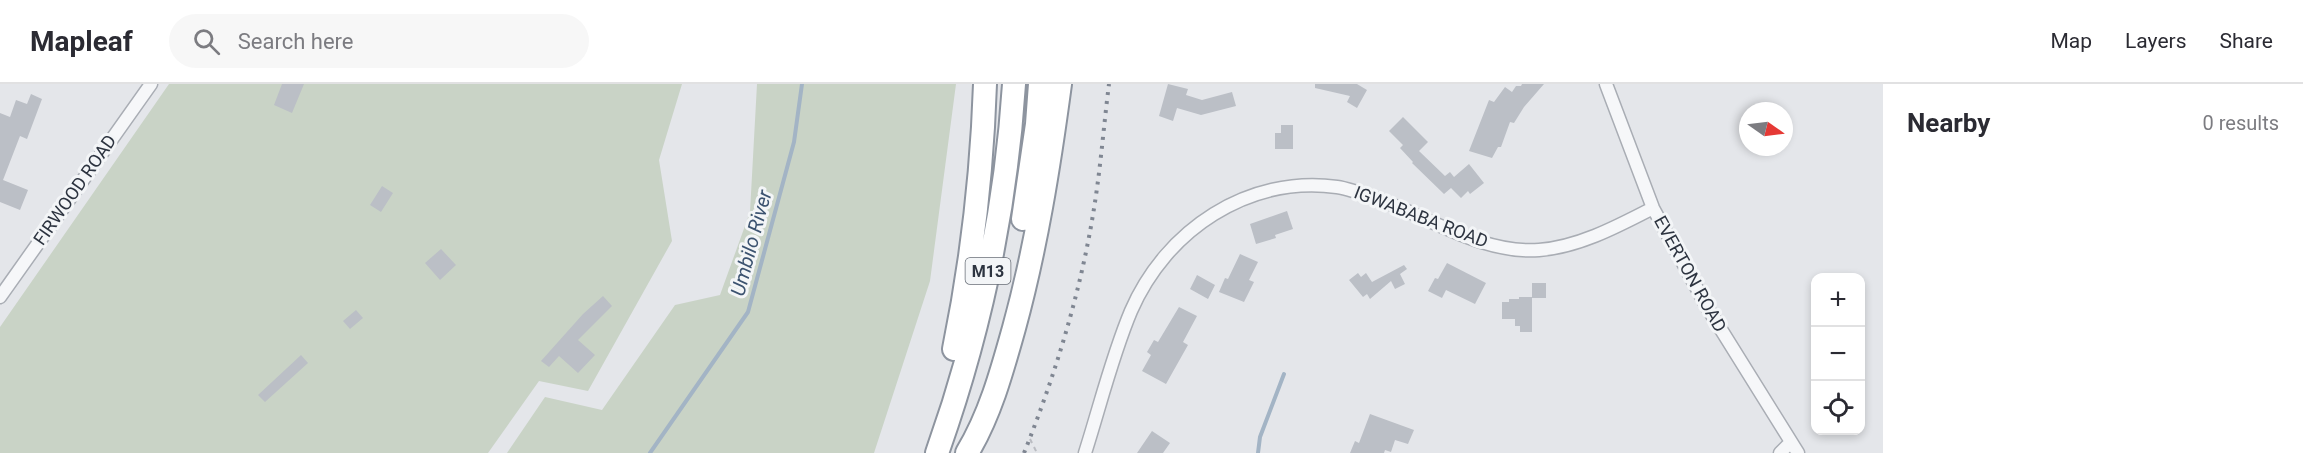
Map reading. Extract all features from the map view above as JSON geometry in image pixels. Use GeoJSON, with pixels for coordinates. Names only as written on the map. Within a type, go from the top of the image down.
{"type":"FeatureCollection","features":[{"type":"Feature","properties":{"kind":"highway"},"geometry":{"type":"LineString","coordinates":[[930,453],[954,351],[969,269],[977,211],[986,84]]}},
{"type":"Feature","properties":{"kind":"highway","name":"M13"},"geometry":{"type":"LineString","coordinates":[[937,453],[969,348],[987,275],[1009,142],[1014,84]]}},
{"type":"Feature","properties":{"kind":"highway","name":"M13"},"geometry":{"type":"LineString","coordinates":[[966,453],[1007,308],[1027,199],[1040,84]]}},
{"type":"Feature","properties":{"kind":"highway"},"geometry":{"type":"LineString","coordinates":[[966,453],[996,388],[1021,302],[1049,167],[1060,84]]}},
{"type":"Feature","properties":{"kind":"street","name":"FIRWOOD ROAD"},"geometry":{"type":"LineString","coordinates":[[0,297],[151,84]]}},
{"type":"Feature","properties":{"kind":"street","name":"EVERTON ROAD"},"geometry":{"type":"LineString","coordinates":[[1606,84],[1653,208],[1707,307],[1795,448]]}},
{"type":"Feature","properties":{"kind":"street","name":"IGWABABA ROAD"},"geometry":{"type":"LineString","coordinates":[[1085,453],[1119,342],[1132,310],[1149,278],[1162,260],[1192,229],[1210,216],[1247,196],[1286,186],[1339,187],[1388,203],[1467,237],[1505,247],[1529,250],[1575,242],[1653,208]]}},
{"type":"Feature","properties":{"kind":"street"},"geometry":{"type":"LineString","coordinates":[[1780,453],[1795,448]]}},
{"type":"Feature","properties":{"kind":"path"},"geometry":{"type":"LineString","coordinates":[[1030,439],[1037,453]]}},
{"type":"Feature","properties":{"kind":"shaded area"},"geometry":{"type":"Polygon","coordinates":[[[169,84],[682,84],[659,160],[672,241],[588,391],[539,381],[488,453],[0,453],[0,327],[169,84]]]}},
{"type":"Feature","properties":{"kind":"shaded area"},"geometry":{"type":"Polygon","coordinates":[[[757,84],[956,84],[930,281],[874,453],[507,453],[545,397],[602,410],[675,305],[720,295],[750,212],[757,84]]]}},
{"type":"Feature","properties":{"kind":"building"},"geometry":{"type":"Polygon","coordinates":[[[282,84],[304,84],[292,113],[274,105],[282,84]]]}},
{"type":"Feature","properties":{"kind":"building"},"geometry":{"type":"Polygon","coordinates":[[[1168,84],[1188,89],[1186,95],[1202,100],[1232,92],[1236,106],[1201,115],[1177,108],[1173,121],[1159,116],[1168,84]]]}},
{"type":"Feature","properties":{"kind":"building"},"geometry":{"type":"Polygon","coordinates":[[[1315,84],[1357,84],[1367,90],[1357,108],[1347,102],[1350,96],[1315,88],[1315,84]]]}},
{"type":"Feature","properties":{"kind":"building"},"geometry":{"type":"Polygon","coordinates":[[[1544,84],[1524,107],[1514,123],[1510,122],[1501,147],[1498,147],[1492,158],[1469,151],[1489,100],[1494,102],[1505,87],[1512,92],[1516,86],[1544,84]]]}},
{"type":"Feature","properties":{"kind":"building"},"geometry":{"type":"Polygon","coordinates":[[[31,94],[42,99],[27,139],[20,136],[3,180],[28,190],[20,210],[0,202],[0,113],[10,117],[16,100],[27,104],[31,94]]]}},
{"type":"Feature","properties":{"kind":"building"},"geometry":{"type":"Polygon","coordinates":[[[1403,117],[1428,142],[1419,151],[1445,176],[1450,172],[1454,177],[1469,164],[1484,183],[1470,194],[1468,191],[1461,198],[1451,188],[1444,194],[1412,163],[1400,148],[1403,145],[1389,131],[1403,117]]]}},
{"type":"Feature","properties":{"kind":"building"},"geometry":{"type":"Polygon","coordinates":[[[1281,125],[1293,125],[1293,149],[1275,149],[1275,133],[1281,133],[1281,125]]]}},
{"type":"Feature","properties":{"kind":"building"},"geometry":{"type":"Polygon","coordinates":[[[382,186],[393,193],[381,212],[370,205],[382,186]]]}},
{"type":"Feature","properties":{"kind":"building"},"geometry":{"type":"Polygon","coordinates":[[[1287,211],[1293,229],[1275,235],[1276,238],[1256,244],[1250,224],[1287,211]]]}},
{"type":"Feature","properties":{"kind":"building"},"geometry":{"type":"Polygon","coordinates":[[[441,249],[456,265],[440,280],[425,263],[441,249]]]}},
{"type":"Feature","properties":{"kind":"building"},"geometry":{"type":"Polygon","coordinates":[[[1240,254],[1258,262],[1249,280],[1254,282],[1244,302],[1219,292],[1240,254]]]}},
{"type":"Feature","properties":{"kind":"building"},"geometry":{"type":"Polygon","coordinates":[[[1447,263],[1486,283],[1475,304],[1446,290],[1442,298],[1428,291],[1447,263]]]}},
{"type":"Feature","properties":{"kind":"building"},"geometry":{"type":"Polygon","coordinates":[[[1404,265],[1407,269],[1400,274],[1405,284],[1395,289],[1391,281],[1370,299],[1367,294],[1363,297],[1349,280],[1358,273],[1361,277],[1366,273],[1372,282],[1404,265]]]}},
{"type":"Feature","properties":{"kind":"building"},"geometry":{"type":"Polygon","coordinates":[[[1197,275],[1215,285],[1208,299],[1190,289],[1197,275]]]}},
{"type":"Feature","properties":{"kind":"building"},"geometry":{"type":"Polygon","coordinates":[[[1532,283],[1546,283],[1546,298],[1532,298],[1532,332],[1520,332],[1520,326],[1515,326],[1515,319],[1502,319],[1502,302],[1509,302],[1509,299],[1519,299],[1519,297],[1532,297],[1532,283]]]}},
{"type":"Feature","properties":{"kind":"building"},"geometry":{"type":"Polygon","coordinates":[[[603,296],[612,306],[578,340],[595,355],[578,373],[559,356],[549,367],[541,361],[583,314],[603,296]]]}},
{"type":"Feature","properties":{"kind":"building"},"geometry":{"type":"Polygon","coordinates":[[[1179,307],[1197,316],[1183,342],[1188,345],[1166,384],[1142,371],[1151,355],[1147,352],[1154,340],[1158,342],[1179,307]]]}},
{"type":"Feature","properties":{"kind":"building"},"geometry":{"type":"Polygon","coordinates":[[[356,310],[363,318],[350,329],[343,321],[356,310]]]}},
{"type":"Feature","properties":{"kind":"building"},"geometry":{"type":"Polygon","coordinates":[[[301,355],[308,363],[265,402],[258,395],[301,355]]]}},
{"type":"Feature","properties":{"kind":"building"},"geometry":{"type":"Polygon","coordinates":[[[1370,414],[1414,430],[1408,444],[1395,440],[1391,452],[1385,450],[1384,453],[1350,453],[1355,441],[1359,443],[1370,414]]]}},
{"type":"Feature","properties":{"kind":"building"},"geometry":{"type":"Polygon","coordinates":[[[1152,431],[1170,443],[1163,453],[1137,453],[1152,431]]]}},
{"type":"Feature","properties":{"kind":"waterway","name":"Umbilo River"},"geometry":{"type":"LineString","coordinates":[[650,453],[748,312],[794,142],[802,84]]}},
{"type":"Feature","properties":{"kind":"waterway"},"geometry":{"type":"LineString","coordinates":[[1258,453],[1260,437],[1284,374]]}},
{"type":"Feature","properties":{"kind":"railway"},"geometry":{"type":"LineString","coordinates":[[1024,453],[1067,330],[1083,266],[1097,187],[1109,84]]}}]}
